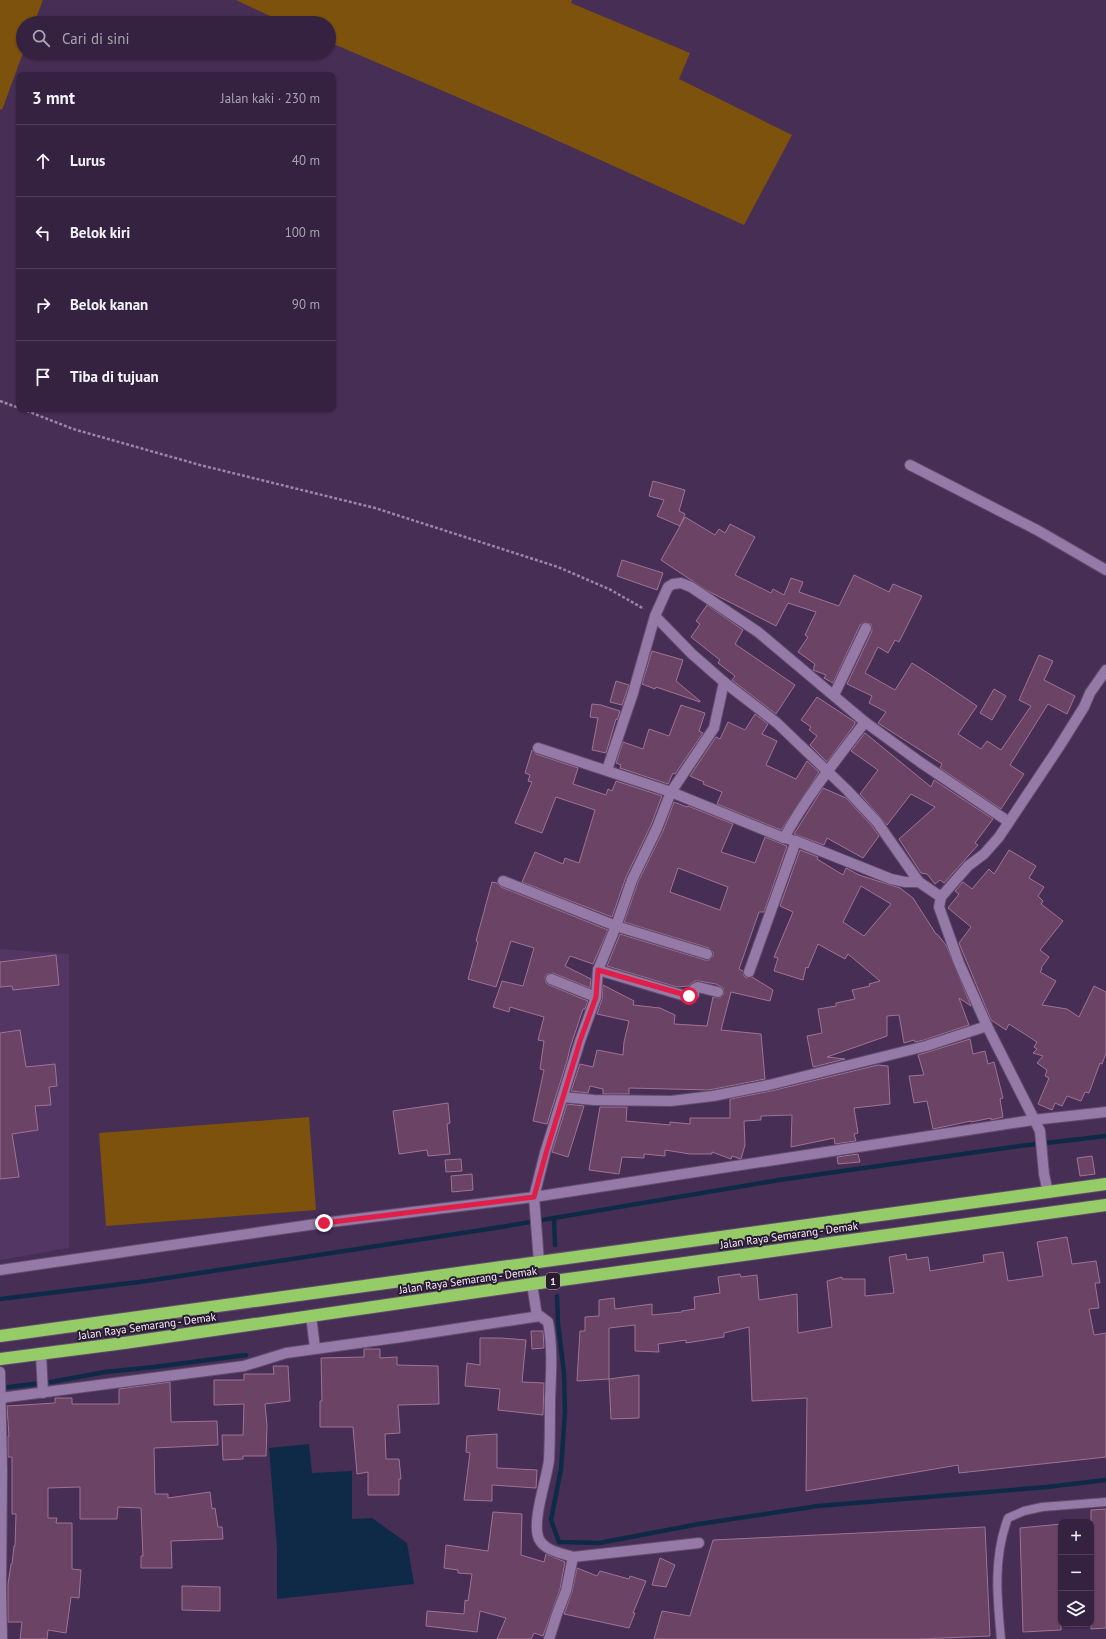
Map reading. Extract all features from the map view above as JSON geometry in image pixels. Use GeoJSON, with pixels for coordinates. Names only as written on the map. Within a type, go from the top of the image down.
{"type":"FeatureCollection","features":[{"type":"Feature","properties":{"kind":"highway","name":"Jalan Raya Semarang - Demak"},"geometry":{"type":"LineString","coordinates":[[0,1336],[1106,1184]]}},
{"type":"Feature","properties":{"kind":"highway","name":"Jalan Raya Semarang - Demak"},"geometry":{"type":"LineString","coordinates":[[0,1359],[124,1344],[532,1284],[1106,1205]]}},
{"type":"Feature","properties":{"kind":"street"},"geometry":{"type":"LineString","coordinates":[[910,465],[1037,530],[1106,570]]}},
{"type":"Feature","properties":{"kind":"street"},"geometry":{"type":"LineString","coordinates":[[607,770],[633,693],[655,616],[668,587],[673,584],[687,585],[758,632],[865,722],[920,762],[1009,822]]}},
{"type":"Feature","properties":{"kind":"street"},"geometry":{"type":"LineString","coordinates":[[655,616],[692,654],[724,682],[776,723],[828,771],[877,822],[920,882],[940,897]]}},
{"type":"Feature","properties":{"kind":"street"},"geometry":{"type":"LineString","coordinates":[[834,695],[866,628]]}},
{"type":"Feature","properties":{"kind":"street"},"geometry":{"type":"LineString","coordinates":[[1048,1193],[1044,1174],[1040,1132],[987,1026],[959,963],[939,907],[940,897],[968,866],[984,854],[999,837],[1063,740],[1084,707],[1090,693],[1106,670]]}},
{"type":"Feature","properties":{"kind":"street"},"geometry":{"type":"LineString","coordinates":[[539,1262],[534,1201],[546,1153],[563,1097],[596,997],[598,970],[616,926],[632,880],[657,828],[671,792],[714,728],[724,682]]}},
{"type":"Feature","properties":{"kind":"street"},"geometry":{"type":"LineString","coordinates":[[784,838],[793,822],[828,771],[865,722]]}},
{"type":"Feature","properties":{"kind":"street"},"geometry":{"type":"LineString","coordinates":[[538,748],[671,792],[784,838],[796,841],[891,879],[905,882],[920,882]]}},
{"type":"Feature","properties":{"kind":"street"},"geometry":{"type":"LineString","coordinates":[[749,972],[796,841]]}},
{"type":"Feature","properties":{"kind":"street"},"geometry":{"type":"LineString","coordinates":[[503,881],[616,926],[707,954]]}},
{"type":"Feature","properties":{"kind":"street"},"geometry":{"type":"LineString","coordinates":[[598,970],[682,995],[689,996],[694,994],[694,989],[698,987],[718,992]]}},
{"type":"Feature","properties":{"kind":"street"},"geometry":{"type":"LineString","coordinates":[[551,978],[596,997]]}},
{"type":"Feature","properties":{"kind":"street"},"geometry":{"type":"LineString","coordinates":[[563,1097],[594,1100],[671,1100],[713,1096],[769,1085],[926,1046],[987,1026]]}},
{"type":"Feature","properties":{"kind":"street"},"geometry":{"type":"LineString","coordinates":[[0,1270],[324,1223],[534,1201],[1033,1120],[1106,1112]]}},
{"type":"Feature","properties":{"kind":"street"},"geometry":{"type":"LineString","coordinates":[[532,1284],[536,1315]]}},
{"type":"Feature","properties":{"kind":"street"},"geometry":{"type":"LineString","coordinates":[[1,1397],[42,1390],[104,1384],[244,1366],[286,1353],[314,1341],[402,1338],[536,1315],[548,1322],[550,1333],[551,1370],[549,1462],[538,1520],[538,1537],[545,1546],[551,1550],[573,1557],[699,1543]]}},
{"type":"Feature","properties":{"kind":"street"},"geometry":{"type":"LineString","coordinates":[[311,1316],[314,1341]]}},
{"type":"Feature","properties":{"kind":"street"},"geometry":{"type":"LineString","coordinates":[[42,1354],[42,1390]]}},
{"type":"Feature","properties":{"kind":"street"},"geometry":{"type":"LineString","coordinates":[[0,1376],[2,1639]]}},
{"type":"Feature","properties":{"kind":"street"},"geometry":{"type":"LineString","coordinates":[[549,1639],[566,1591],[573,1557]]}},
{"type":"Feature","properties":{"kind":"lane"},"geometry":{"type":"LineString","coordinates":[[1001,1639],[998,1601],[998,1552],[1008,1518],[1024,1511],[1042,1507],[1106,1502]]}},
{"type":"Feature","properties":{"kind":"path"},"geometry":{"type":"LineString","coordinates":[[0,401],[16,407]]}},
{"type":"Feature","properties":{"kind":"path"},"geometry":{"type":"LineString","coordinates":[[30,412],[73,429],[192,463],[375,508],[550,565],[611,590],[655,616]]}},
{"type":"Feature","properties":{"kind":"shaded area"},"geometry":{"type":"Polygon","coordinates":[[[0,0],[43,0],[37,16],[16,16],[16,60],[20,60],[2,110],[0,109],[0,0]]]}},
{"type":"Feature","properties":{"kind":"shaded area"},"geometry":{"type":"Polygon","coordinates":[[[236,0],[572,0],[571,3],[690,53],[679,79],[792,135],[744,225],[534,130],[336,45],[336,16],[270,16],[236,0]]]}},
{"type":"Feature","properties":{"kind":"shaded area"},"geometry":{"type":"Polygon","coordinates":[[[0,949],[69,954],[69,1248],[0,1260],[0,949]]]}},
{"type":"Feature","properties":{"kind":"shaded area"},"geometry":{"type":"Polygon","coordinates":[[[309,1117],[316,1210],[106,1226],[99,1133],[309,1117]]]}},
{"type":"Feature","properties":{"kind":"water"},"geometry":{"type":"Polygon","coordinates":[[[309,1444],[312,1473],[352,1471],[352,1519],[372,1518],[407,1543],[414,1584],[277,1599],[277,1548],[269,1448],[309,1444]]]}},
{"type":"Feature","properties":{"kind":"building"},"geometry":{"type":"Polygon","coordinates":[[[653,481],[685,490],[679,511],[685,514],[680,526],[657,516],[664,500],[649,496],[653,481]]]}},
{"type":"Feature","properties":{"kind":"building"},"geometry":{"type":"Polygon","coordinates":[[[685,517],[715,535],[719,529],[725,533],[730,524],[755,537],[735,575],[771,593],[773,589],[784,595],[791,578],[803,582],[799,592],[839,606],[854,575],[889,592],[893,584],[922,596],[899,642],[895,640],[888,653],[878,647],[865,673],[895,690],[912,663],[928,673],[977,706],[958,734],[981,749],[987,741],[1001,750],[1031,706],[1019,700],[1039,655],[1053,661],[1044,680],[1075,696],[1067,714],[1048,704],[1010,765],[1024,774],[1001,809],[940,768],[942,764],[878,723],[886,712],[869,703],[872,696],[847,684],[872,631],[871,624],[865,622],[860,625],[833,683],[824,678],[826,675],[813,670],[815,664],[798,652],[808,637],[805,635],[816,612],[788,603],[776,626],[706,590],[661,560],[685,517]]]}},
{"type":"Feature","properties":{"kind":"building"},"geometry":{"type":"Polygon","coordinates":[[[622,560],[663,573],[657,590],[617,576],[622,560]]]}},
{"type":"Feature","properties":{"kind":"building"},"geometry":{"type":"Polygon","coordinates":[[[707,605],[743,630],[735,644],[795,685],[776,714],[732,680],[735,676],[718,663],[720,660],[691,637],[700,624],[696,621],[707,605]]]}},
{"type":"Feature","properties":{"kind":"building"},"geometry":{"type":"Polygon","coordinates":[[[652,651],[683,660],[676,681],[700,702],[656,687],[655,689],[642,684],[652,651]]]}},
{"type":"Feature","properties":{"kind":"building"},"geometry":{"type":"Polygon","coordinates":[[[616,681],[629,685],[622,705],[610,702],[616,681]]]}},
{"type":"Feature","properties":{"kind":"building"},"geometry":{"type":"Polygon","coordinates":[[[994,689],[1006,696],[992,720],[980,713],[994,689]]]}},
{"type":"Feature","properties":{"kind":"building"},"geometry":{"type":"Polygon","coordinates":[[[817,697],[855,722],[827,762],[810,745],[817,736],[809,730],[811,727],[801,720],[817,697]]]}},
{"type":"Feature","properties":{"kind":"building"},"geometry":{"type":"Polygon","coordinates":[[[592,704],[601,705],[620,711],[617,720],[616,719],[606,753],[592,750],[598,718],[590,717],[592,704]]]}},
{"type":"Feature","properties":{"kind":"building"},"geometry":{"type":"Polygon","coordinates":[[[681,705],[705,713],[699,731],[703,733],[675,774],[673,773],[668,784],[620,768],[621,765],[616,763],[623,742],[643,749],[649,729],[669,736],[681,705]]]}},
{"type":"Feature","properties":{"kind":"building"},"geometry":{"type":"Polygon","coordinates":[[[755,714],[768,724],[762,734],[777,741],[766,765],[796,779],[807,761],[819,772],[781,830],[717,804],[722,792],[703,784],[704,782],[690,776],[716,737],[720,739],[728,722],[745,730],[755,714]]]}},
{"type":"Feature","properties":{"kind":"building"},"geometry":{"type":"Polygon","coordinates":[[[865,733],[931,787],[934,780],[993,819],[975,843],[978,845],[944,883],[940,880],[935,884],[927,874],[921,873],[899,839],[935,807],[911,794],[887,825],[860,794],[878,770],[851,751],[865,733]]]}},
{"type":"Feature","properties":{"kind":"building"},"geometry":{"type":"Polygon","coordinates":[[[532,750],[536,754],[578,768],[573,784],[606,795],[608,789],[612,791],[616,781],[662,796],[651,825],[626,877],[612,917],[522,882],[535,852],[563,864],[565,858],[579,863],[595,810],[556,797],[542,833],[515,823],[532,782],[528,781],[530,775],[525,773],[532,750]]]}},
{"type":"Feature","properties":{"kind":"building"},"geometry":{"type":"Polygon","coordinates":[[[823,788],[846,798],[872,826],[879,836],[863,858],[827,838],[824,845],[794,834],[823,788]]]}},
{"type":"Feature","properties":{"kind":"building"},"geometry":{"type":"Polygon","coordinates":[[[674,802],[733,824],[721,852],[755,863],[765,837],[787,846],[764,912],[759,912],[739,969],[743,971],[746,978],[752,977],[773,990],[770,1001],[731,992],[721,1030],[761,1034],[765,1079],[709,1090],[629,1088],[629,1094],[603,1094],[603,1089],[590,1086],[588,1093],[571,1091],[580,1064],[593,1067],[597,1050],[623,1055],[624,1042],[629,1021],[597,1014],[602,999],[603,985],[634,1001],[633,1005],[660,1008],[675,1015],[674,1024],[707,1026],[713,997],[720,998],[724,994],[723,988],[716,984],[695,981],[688,986],[677,987],[607,966],[620,934],[705,960],[709,960],[713,956],[713,952],[709,948],[624,922],[638,882],[663,831],[674,802]],[[678,868],[670,892],[720,910],[728,887],[678,868]]]}},
{"type":"Feature","properties":{"kind":"building"},"geometry":{"type":"Polygon","coordinates":[[[800,850],[818,857],[817,859],[843,875],[846,868],[859,875],[900,888],[913,898],[936,934],[946,945],[971,1006],[959,998],[969,1025],[924,1040],[915,1042],[914,1040],[904,1043],[899,1015],[887,1016],[887,1036],[827,1057],[845,1059],[813,1067],[807,1036],[822,1033],[818,1009],[836,1006],[836,1003],[855,999],[852,990],[870,986],[869,984],[880,981],[848,954],[845,959],[818,944],[808,968],[806,967],[803,980],[774,971],[778,958],[774,957],[793,912],[780,906],[800,850]],[[861,886],[843,922],[864,936],[891,904],[861,886]]]}},
{"type":"Feature","properties":{"kind":"building"},"geometry":{"type":"Polygon","coordinates":[[[1009,850],[1036,866],[1029,878],[1044,887],[1038,896],[1043,901],[1041,904],[1063,921],[1040,950],[1049,957],[1041,968],[1042,969],[1040,972],[1056,981],[1042,1005],[1067,1009],[1079,1017],[1094,986],[1106,992],[1106,1053],[1102,1064],[1100,1063],[1089,1093],[1085,1092],[1081,1101],[1067,1096],[1062,1106],[1055,1103],[1052,1110],[1038,1104],[1049,1078],[1045,1076],[1047,1070],[1037,1063],[1043,1056],[1033,1053],[1037,1049],[1034,1047],[1037,1042],[1009,1024],[1006,1030],[991,1020],[959,943],[971,927],[948,908],[959,894],[955,891],[963,882],[972,889],[989,869],[994,874],[1009,850]]]}},
{"type":"Feature","properties":{"kind":"building"},"geometry":{"type":"Polygon","coordinates":[[[492,882],[608,930],[593,964],[570,956],[565,966],[591,979],[590,988],[553,973],[547,974],[545,977],[546,983],[549,985],[588,1001],[585,1009],[583,1009],[570,1048],[547,1124],[533,1121],[544,1070],[540,1069],[544,1041],[538,1040],[544,1017],[510,1007],[509,1012],[493,1007],[502,981],[523,986],[534,948],[511,941],[496,987],[468,979],[478,942],[476,941],[492,882]]]}},
{"type":"Feature","properties":{"kind":"building"},"geometry":{"type":"Polygon","coordinates":[[[56,955],[59,985],[13,990],[12,986],[0,987],[0,962],[56,955]]]}},
{"type":"Feature","properties":{"kind":"building"},"geometry":{"type":"Polygon","coordinates":[[[20,1030],[26,1067],[55,1064],[57,1086],[49,1087],[51,1105],[35,1106],[38,1130],[12,1134],[19,1177],[0,1179],[0,1033],[20,1030]]]}},
{"type":"Feature","properties":{"kind":"building"},"geometry":{"type":"Polygon","coordinates":[[[970,1039],[973,1054],[985,1051],[988,1064],[994,1062],[1003,1098],[1000,1099],[1003,1117],[991,1120],[991,1118],[971,1121],[933,1129],[927,1101],[914,1103],[909,1076],[924,1075],[918,1055],[970,1039]]]}},
{"type":"Feature","properties":{"kind":"building"},"geometry":{"type":"Polygon","coordinates":[[[878,1065],[888,1066],[890,1104],[854,1108],[858,1133],[854,1134],[856,1141],[835,1144],[834,1138],[791,1147],[792,1115],[761,1116],[761,1120],[744,1121],[745,1145],[741,1159],[732,1156],[731,1159],[712,1152],[712,1154],[690,1154],[665,1150],[665,1156],[644,1154],[644,1158],[622,1157],[619,1174],[589,1170],[600,1107],[627,1107],[626,1121],[670,1125],[670,1122],[690,1124],[690,1118],[730,1118],[730,1099],[771,1091],[878,1065]]]}},
{"type":"Feature","properties":{"kind":"building"},"geometry":{"type":"Polygon","coordinates":[[[448,1103],[450,1123],[447,1124],[450,1154],[428,1156],[427,1150],[399,1154],[393,1111],[448,1103]]]}},
{"type":"Feature","properties":{"kind":"building"},"geometry":{"type":"Polygon","coordinates":[[[567,1104],[584,1106],[568,1157],[552,1152],[567,1104]]]}},
{"type":"Feature","properties":{"kind":"building"},"geometry":{"type":"Polygon","coordinates":[[[858,1154],[860,1162],[838,1164],[837,1157],[858,1154]]]}},
{"type":"Feature","properties":{"kind":"building"},"geometry":{"type":"Polygon","coordinates":[[[1092,1156],[1095,1174],[1080,1176],[1077,1158],[1092,1156]]]}},
{"type":"Feature","properties":{"kind":"building"},"geometry":{"type":"Polygon","coordinates":[[[461,1159],[462,1171],[446,1172],[445,1160],[461,1159]]]}},
{"type":"Feature","properties":{"kind":"building"},"geometry":{"type":"Polygon","coordinates":[[[472,1174],[473,1190],[452,1192],[451,1176],[472,1174]]]}},
{"type":"Feature","properties":{"kind":"building"},"geometry":{"type":"Polygon","coordinates":[[[1067,1237],[1072,1264],[1096,1261],[1100,1283],[1095,1283],[1099,1308],[1089,1309],[1094,1335],[1106,1333],[1106,1457],[959,1473],[958,1465],[806,1491],[807,1398],[752,1401],[749,1327],[724,1333],[724,1337],[686,1343],[686,1340],[658,1344],[659,1352],[635,1351],[635,1325],[609,1328],[609,1379],[577,1381],[580,1331],[585,1331],[585,1317],[599,1316],[599,1300],[614,1298],[615,1309],[652,1304],[652,1315],[682,1312],[695,1309],[694,1297],[720,1293],[718,1277],[740,1274],[741,1277],[757,1275],[759,1300],[797,1294],[798,1333],[832,1327],[827,1281],[842,1277],[842,1279],[865,1279],[865,1296],[894,1293],[889,1257],[906,1254],[907,1260],[928,1257],[930,1271],[984,1262],[983,1255],[1003,1252],[1008,1281],[1043,1276],[1037,1242],[1067,1237]]]}},
{"type":"Feature","properties":{"kind":"building"},"geometry":{"type":"Polygon","coordinates":[[[531,1331],[543,1331],[544,1348],[532,1349],[531,1331]]]}},
{"type":"Feature","properties":{"kind":"building"},"geometry":{"type":"Polygon","coordinates":[[[480,1338],[526,1340],[522,1382],[544,1383],[543,1415],[498,1410],[500,1389],[465,1386],[467,1363],[480,1365],[480,1338]]]}},
{"type":"Feature","properties":{"kind":"building"},"geometry":{"type":"Polygon","coordinates":[[[364,1349],[380,1349],[380,1358],[397,1357],[397,1365],[438,1366],[439,1404],[398,1405],[400,1433],[385,1434],[386,1459],[399,1459],[401,1479],[399,1479],[399,1495],[368,1495],[368,1472],[357,1474],[353,1427],[320,1427],[320,1401],[322,1401],[321,1358],[364,1357],[364,1349]]]}},
{"type":"Feature","properties":{"kind":"building"},"geometry":{"type":"Polygon","coordinates":[[[273,1366],[288,1366],[290,1401],[265,1404],[267,1425],[266,1456],[243,1456],[243,1459],[223,1460],[222,1435],[243,1435],[244,1404],[214,1405],[214,1380],[244,1380],[244,1374],[274,1374],[273,1366]]]}},
{"type":"Feature","properties":{"kind":"building"},"geometry":{"type":"Polygon","coordinates":[[[639,1375],[639,1418],[611,1419],[609,1379],[639,1375]]]}},
{"type":"Feature","properties":{"kind":"building"},"geometry":{"type":"Polygon","coordinates":[[[170,1382],[171,1422],[217,1421],[218,1445],[154,1448],[155,1494],[168,1494],[168,1498],[210,1492],[212,1509],[215,1508],[218,1527],[222,1527],[223,1539],[171,1541],[172,1568],[141,1568],[141,1556],[143,1556],[141,1508],[118,1507],[117,1519],[80,1519],[80,1487],[48,1488],[48,1518],[57,1518],[56,1523],[72,1523],[72,1569],[81,1570],[79,1598],[71,1597],[66,1633],[48,1630],[47,1639],[20,1639],[22,1622],[8,1622],[8,1584],[15,1546],[16,1514],[12,1514],[12,1457],[8,1457],[9,1436],[7,1406],[55,1403],[55,1398],[72,1398],[72,1404],[119,1404],[119,1389],[170,1382]]]}},
{"type":"Feature","properties":{"kind":"building"},"geometry":{"type":"Polygon","coordinates":[[[497,1434],[497,1468],[537,1470],[536,1488],[492,1485],[492,1501],[464,1500],[470,1453],[466,1452],[467,1436],[497,1434]]]}},
{"type":"Feature","properties":{"kind":"building"},"geometry":{"type":"Polygon","coordinates":[[[1106,1509],[1106,1628],[1091,1629],[1091,1627],[1094,1627],[1094,1519],[1091,1519],[1091,1510],[1106,1509]]]}},
{"type":"Feature","properties":{"kind":"building"},"geometry":{"type":"Polygon","coordinates":[[[493,1512],[522,1514],[521,1555],[544,1562],[546,1554],[565,1562],[560,1589],[543,1636],[534,1633],[531,1639],[497,1639],[506,1618],[480,1611],[477,1632],[426,1626],[427,1611],[464,1614],[465,1600],[468,1601],[472,1574],[458,1573],[458,1570],[444,1568],[446,1545],[488,1551],[493,1512]]]}},
{"type":"Feature","properties":{"kind":"building"},"geometry":{"type":"Polygon","coordinates":[[[1058,1524],[1058,1627],[1061,1627],[1061,1630],[1023,1632],[1020,1528],[1058,1524]]]}},
{"type":"Feature","properties":{"kind":"building"},"geometry":{"type":"Polygon","coordinates":[[[985,1527],[990,1636],[919,1639],[654,1639],[662,1611],[690,1616],[713,1540],[985,1527]]]}},
{"type":"Feature","properties":{"kind":"building"},"geometry":{"type":"Polygon","coordinates":[[[660,1558],[675,1565],[666,1587],[652,1585],[660,1558]]]}},
{"type":"Feature","properties":{"kind":"building"},"geometry":{"type":"Polygon","coordinates":[[[577,1568],[597,1576],[600,1571],[629,1579],[630,1576],[646,1581],[633,1613],[635,1613],[629,1628],[564,1614],[572,1592],[577,1568]]]}},
{"type":"Feature","properties":{"kind":"building"},"geometry":{"type":"Polygon","coordinates":[[[182,1586],[220,1587],[220,1611],[182,1610],[182,1586]]]}},
{"type":"Feature","properties":{"kind":"waterway"},"geometry":{"type":"LineString","coordinates":[[0,1299],[147,1281],[495,1228],[779,1180],[1020,1146],[1106,1136]]}},
{"type":"Feature","properties":{"kind":"waterway"},"geometry":{"type":"LineString","coordinates":[[554,1218],[555,1245]]}},
{"type":"Feature","properties":{"kind":"waterway"},"geometry":{"type":"LineString","coordinates":[[557,1296],[558,1323],[564,1373],[565,1412],[561,1469],[551,1520],[559,1542],[599,1543],[699,1524],[818,1506],[1047,1487],[1106,1480]]}},
{"type":"Feature","properties":{"kind":"waterway"},"geometry":{"type":"LineString","coordinates":[[0,1388],[51,1382],[105,1372],[246,1355]]}},
{"type":"Feature","properties":{"kind":"route"},"geometry":{"type":"LineString","coordinates":[[324,1223],[534,1197],[580,1041],[596,997],[598,970],[689,996]]}}]}
